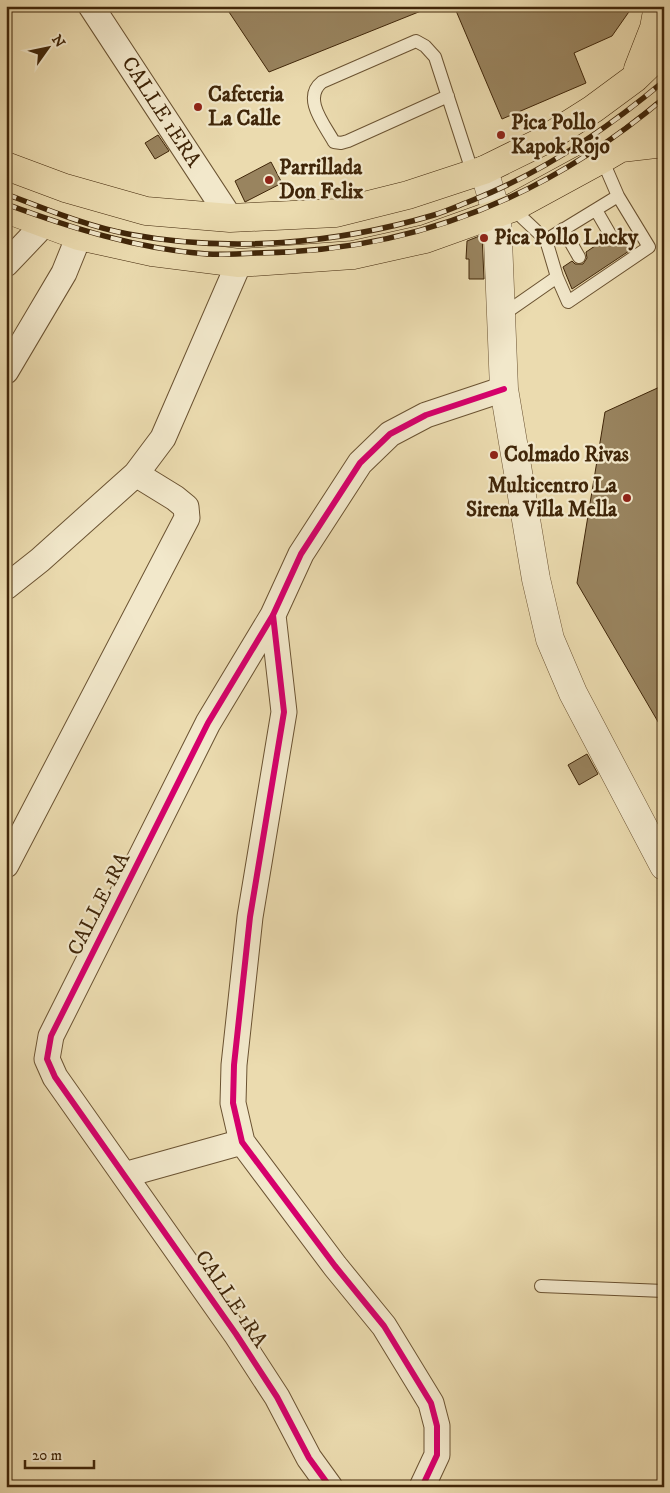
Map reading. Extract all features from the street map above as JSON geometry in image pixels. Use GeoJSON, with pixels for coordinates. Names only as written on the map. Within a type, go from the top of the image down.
{"type":"FeatureCollection","features":[{"type":"Feature","properties":{"kind":"main road"},"geometry":{"type":"LineString","coordinates":[[635,78],[654,28],[658,6]]}},
{"type":"Feature","properties":{"kind":"main road"},"geometry":{"type":"LineString","coordinates":[[6,166],[65,188],[146,211],[230,218],[336,213],[408,195],[478,172],[541,142],[635,78],[664,50]]}},
{"type":"Feature","properties":{"kind":"main road"},"geometry":{"type":"LineString","coordinates":[[6,209],[79,236],[152,252],[238,262],[353,255],[425,240],[504,212],[611,154],[664,114]]}},
{"type":"Feature","properties":{"kind":"main road"},"geometry":{"type":"LineString","coordinates":[[611,154],[664,143]]}},
{"type":"Feature","properties":{"kind":"street","name":"CALLE 1ERA"},"geometry":{"type":"LineString","coordinates":[[91,6],[230,218]]}},
{"type":"Feature","properties":{"kind":"street"},"geometry":{"type":"LineString","coordinates":[[478,172],[504,212],[501,317],[504,389],[536,579],[550,639],[573,693],[664,866]]}},
{"type":"Feature","properties":{"kind":"street"},"geometry":{"type":"LineString","coordinates":[[6,264],[45,223]]}},
{"type":"Feature","properties":{"kind":"street"},"geometry":{"type":"LineString","coordinates":[[6,371],[64,273],[79,236]]}},
{"type":"Feature","properties":{"kind":"street"},"geometry":{"type":"LineString","coordinates":[[6,587],[47,554],[136,474],[163,438],[238,262]]}},
{"type":"Feature","properties":{"kind":"street","name":"CALLE 1RA"},"geometry":{"type":"LineString","coordinates":[[330,1487],[309,1458],[277,1397],[236,1334],[55,1077],[48,1059],[51,1036],[208,723],[273,615],[301,554],[360,464],[390,434],[426,415],[504,389]]}},
{"type":"Feature","properties":{"kind":"street"},"geometry":{"type":"LineString","coordinates":[[6,865],[188,518],[186,508],[175,498],[136,474]]}},
{"type":"Feature","properties":{"kind":"street"},"geometry":{"type":"LineString","coordinates":[[273,615],[284,712],[250,917],[234,1065],[233,1103],[242,1142],[335,1266],[384,1326],[432,1402],[437,1426],[437,1455],[422,1487]]}},
{"type":"Feature","properties":{"kind":"street"},"geometry":{"type":"LineString","coordinates":[[124,1175],[242,1142]]}},
{"type":"Feature","properties":{"kind":"lane"},"geometry":{"type":"LineString","coordinates":[[448,96],[341,143],[334,142],[316,111],[313,95],[316,86],[322,82],[416,41],[425,46],[435,57],[478,172]]}},
{"type":"Feature","properties":{"kind":"lane"},"geometry":{"type":"LineString","coordinates":[[504,212],[546,240],[557,277],[568,302],[594,282],[649,247],[618,196],[611,154]]}},
{"type":"Feature","properties":{"kind":"lane"},"geometry":{"type":"LineString","coordinates":[[546,240],[618,196]]}},
{"type":"Feature","properties":{"kind":"lane"},"geometry":{"type":"LineString","coordinates":[[596,210],[611,236]]}},
{"type":"Feature","properties":{"kind":"lane"},"geometry":{"type":"LineString","coordinates":[[563,229],[578,257]]}},
{"type":"Feature","properties":{"kind":"lane"},"geometry":{"type":"LineString","coordinates":[[501,317],[557,277]]}},
{"type":"Feature","properties":{"kind":"lane"},"geometry":{"type":"LineString","coordinates":[[541,1286],[664,1291]]}},
{"type":"Feature","properties":{"kind":"building"},"geometry":{"type":"Polygon","coordinates":[[[225,6],[431,6],[431,7],[269,72],[225,6]]]}},
{"type":"Feature","properties":{"kind":"building"},"geometry":{"type":"Polygon","coordinates":[[[454,6],[633,6],[612,36],[574,53],[586,83],[502,119],[454,6]]]}},
{"type":"Feature","properties":{"kind":"building"},"geometry":{"type":"Polygon","coordinates":[[[158,135],[169,151],[155,159],[145,143],[158,135]]]}},
{"type":"Feature","properties":{"kind":"building"},"geometry":{"type":"Polygon","coordinates":[[[271,162],[282,183],[245,202],[235,181],[271,162]]]}},
{"type":"Feature","properties":{"kind":"building"},"geometry":{"type":"Polygon","coordinates":[[[482,235],[484,279],[469,279],[469,259],[466,259],[467,241],[482,235]]]}},
{"type":"Feature","properties":{"kind":"building"},"geometry":{"type":"Polygon","coordinates":[[[619,236],[629,251],[572,289],[563,267],[572,261],[575,264],[583,264],[587,258],[586,252],[604,240],[607,243],[615,243],[619,236]]]}},
{"type":"Feature","properties":{"kind":"building","name":"Multicentro La Sirena Villa Mella"},"geometry":{"type":"Polygon","coordinates":[[[664,385],[664,732],[577,583],[605,412],[664,385]]]}},
{"type":"Feature","properties":{"kind":"building"},"geometry":{"type":"Polygon","coordinates":[[[587,754],[598,774],[579,785],[568,765],[587,754]]]}},
{"type":"Feature","properties":{"kind":"railway"},"geometry":{"type":"LineString","coordinates":[[6,194],[66,217],[97,226],[128,234],[166,240],[243,244],[321,239],[359,233],[439,213],[499,189],[549,163],[597,133],[664,81]]}},
{"type":"Feature","properties":{"kind":"railway"},"geometry":{"type":"LineString","coordinates":[[6,204],[105,236],[181,251],[238,254],[313,250],[369,242],[422,230],[474,213],[524,191],[572,164],[619,133],[664,98]]}},
{"type":"Feature","properties":{"kind":"cycle path"},"geometry":{"type":"LineString","coordinates":[[330,1487],[309,1458],[277,1397],[236,1334],[55,1077],[47,1059],[51,1036],[208,723],[273,615],[301,554],[360,463],[390,434],[426,415],[504,389]]}},
{"type":"Feature","properties":{"kind":"cycle path"},"geometry":{"type":"LineString","coordinates":[[273,615],[284,712],[250,917],[234,1065],[233,1103],[242,1142],[335,1266],[384,1326],[431,1403],[437,1426],[437,1455],[422,1487]]}},
{"type":"Feature","properties":{"kind":"place","name":"Cafeteria La Calle"},"geometry":{"type":"Point","coordinates":[198,107]}},
{"type":"Feature","properties":{"kind":"place","name":"Pica Pollo Kapok Rojo"},"geometry":{"type":"Point","coordinates":[501,135]}},
{"type":"Feature","properties":{"kind":"place","name":"Parrillada Don Felix"},"geometry":{"type":"Point","coordinates":[269,180]}},
{"type":"Feature","properties":{"kind":"place","name":"Pica Pollo Lucky"},"geometry":{"type":"Point","coordinates":[484,238]}},
{"type":"Feature","properties":{"kind":"place","name":"Colmado Rivas"},"geometry":{"type":"Point","coordinates":[494,455]}},
{"type":"Feature","properties":{"kind":"place","name":"Multicentro La Sirena Villa Mella"},"geometry":{"type":"Point","coordinates":[627,498]}}]}
